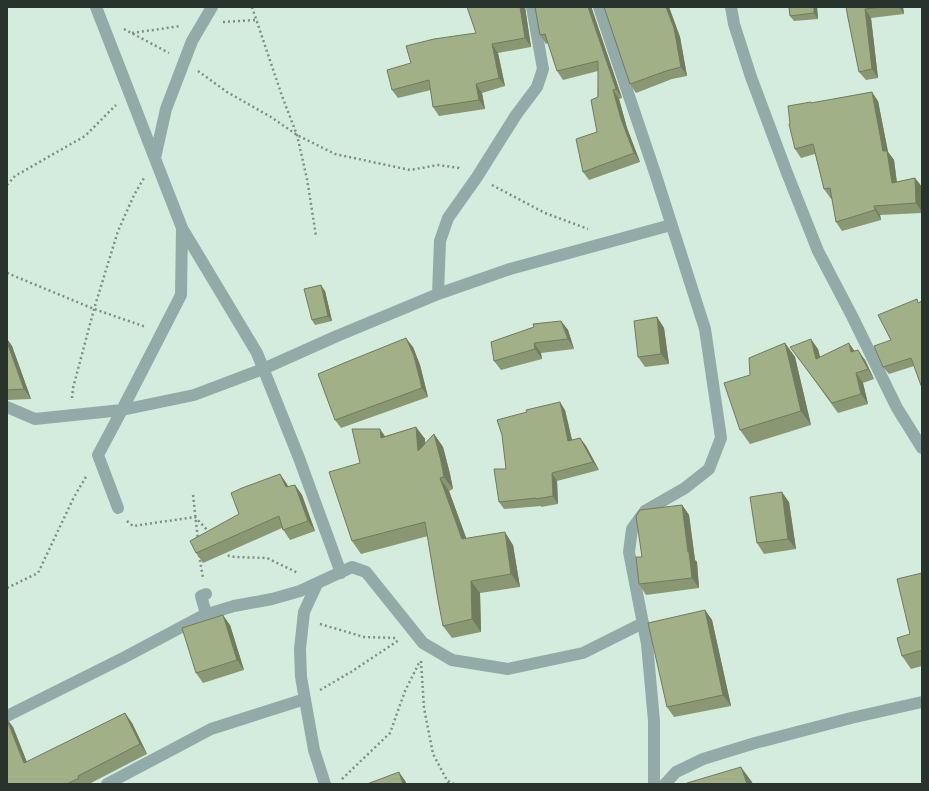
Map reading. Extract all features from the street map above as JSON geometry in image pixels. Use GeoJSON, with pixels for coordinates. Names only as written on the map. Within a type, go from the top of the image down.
{"type":"FeatureCollection","features":[{"type":"Feature","properties":{"kind":"street"},"geometry":{"type":"LineString","coordinates":[[155,158],[166,109],[184,61],[192,42],[212,7]]}},
{"type":"Feature","properties":{"kind":"street"},"geometry":{"type":"LineString","coordinates":[[438,294],[440,241],[448,218],[477,177],[516,115],[537,87],[543,69],[532,7]]}},
{"type":"Feature","properties":{"kind":"street"},"geometry":{"type":"LineString","coordinates":[[599,7],[705,329],[721,438],[709,469],[685,488],[645,512],[632,529],[629,552],[647,644],[654,721],[654,780],[644,784]]}},
{"type":"Feature","properties":{"kind":"street"},"geometry":{"type":"LineString","coordinates":[[730,7],[751,77],[818,251],[897,408],[922,448]]}},
{"type":"Feature","properties":{"kind":"street"},"geometry":{"type":"LineString","coordinates":[[97,11],[182,228],[257,353],[299,458],[341,573]]}},
{"type":"Feature","properties":{"kind":"street"},"geometry":{"type":"LineString","coordinates":[[7,407],[35,419],[122,410],[194,395],[263,369],[438,294],[510,269],[671,225]]}},
{"type":"Feature","properties":{"kind":"street"},"geometry":{"type":"LineString","coordinates":[[118,508],[98,455],[181,295],[182,228]]}},
{"type":"Feature","properties":{"kind":"street"},"geometry":{"type":"LineString","coordinates":[[7,716],[125,657],[204,615],[234,606],[300,591],[352,567],[366,572],[423,644],[452,660],[508,669],[583,652],[643,623]]}},
{"type":"Feature","properties":{"kind":"street"},"geometry":{"type":"LineString","coordinates":[[317,584],[304,612],[300,649],[301,677],[314,750],[324,784]]}},
{"type":"Feature","properties":{"kind":"street"},"geometry":{"type":"LineString","coordinates":[[204,615],[205,610],[201,596],[206,594]]}},
{"type":"Feature","properties":{"kind":"street"},"geometry":{"type":"LineString","coordinates":[[107,784],[211,729],[305,699]]}},
{"type":"Feature","properties":{"kind":"street"},"geometry":{"type":"LineString","coordinates":[[665,784],[676,772],[703,759],[762,741],[850,718],[922,702]]}},
{"type":"Feature","properties":{"kind":"path"},"geometry":{"type":"LineString","coordinates":[[252,7],[282,96],[297,135],[307,179],[316,236]]}},
{"type":"Feature","properties":{"kind":"path"},"geometry":{"type":"LineString","coordinates":[[97,11],[132,33],[184,61],[227,92],[271,117],[297,135],[335,154],[410,170],[438,165],[459,168],[545,213],[589,229]]}},
{"type":"Feature","properties":{"kind":"path"},"geometry":{"type":"LineString","coordinates":[[132,33],[202,23],[256,20]]}},
{"type":"Feature","properties":{"kind":"path"},"geometry":{"type":"LineString","coordinates":[[7,185],[15,176],[84,136],[129,92]]}},
{"type":"Feature","properties":{"kind":"path"},"geometry":{"type":"LineString","coordinates":[[70,416],[73,388],[94,309],[118,231],[134,195],[155,158]]}},
{"type":"Feature","properties":{"kind":"path"},"geometry":{"type":"LineString","coordinates":[[7,273],[94,309],[161,333]]}},
{"type":"Feature","properties":{"kind":"path"},"geometry":{"type":"LineString","coordinates":[[7,588],[38,573],[74,497],[98,455]]}},
{"type":"Feature","properties":{"kind":"path"},"geometry":{"type":"LineString","coordinates":[[193,495],[198,544]]}},
{"type":"Feature","properties":{"kind":"path"},"geometry":{"type":"LineString","coordinates":[[132,526],[195,517]]}},
{"type":"Feature","properties":{"kind":"path"},"geometry":{"type":"LineString","coordinates":[[195,517],[211,534]]}},
{"type":"Feature","properties":{"kind":"path"},"geometry":{"type":"LineString","coordinates":[[221,546],[229,556],[268,558],[295,570],[317,584]]}},
{"type":"Feature","properties":{"kind":"path"},"geometry":{"type":"LineString","coordinates":[[199,551],[206,594]]}},
{"type":"Feature","properties":{"kind":"path"},"geometry":{"type":"LineString","coordinates":[[303,618],[364,637],[403,638],[352,672],[305,699]]}},
{"type":"Feature","properties":{"kind":"path"},"geometry":{"type":"LineString","coordinates":[[339,784],[342,779],[390,733],[405,692],[421,659],[424,708],[433,754],[448,782],[454,784]]}},
{"type":"Feature","properties":{"kind":"building"},"geometry":{"type":"Polygon","coordinates":[[[467,7],[520,7],[525,38],[492,44],[499,78],[476,84],[479,100],[433,107],[429,80],[392,90],[387,70],[411,63],[406,46],[434,39],[476,33],[467,7]]]}},
{"type":"Feature","properties":{"kind":"building"},"geometry":{"type":"Polygon","coordinates":[[[535,7],[588,7],[616,89],[613,90],[621,119],[634,153],[583,172],[576,139],[597,132],[591,100],[598,97],[598,61],[557,71],[545,34],[540,35],[535,7]]]}},
{"type":"Feature","properties":{"kind":"building"},"geometry":{"type":"Polygon","coordinates":[[[604,7],[666,7],[674,28],[681,67],[630,84],[604,7]]]}},
{"type":"Feature","properties":{"kind":"building"},"geometry":{"type":"Polygon","coordinates":[[[789,7],[814,7],[814,13],[790,16],[789,7]]]}},
{"type":"Feature","properties":{"kind":"building"},"geometry":{"type":"Polygon","coordinates":[[[846,7],[882,7],[865,9],[872,69],[859,72],[846,7]]]}},
{"type":"Feature","properties":{"kind":"building"},"geometry":{"type":"Polygon","coordinates":[[[872,92],[883,151],[887,151],[892,183],[915,178],[916,203],[874,206],[875,210],[836,222],[830,188],[824,189],[813,144],[795,149],[789,124],[788,106],[872,92]]]}},
{"type":"Feature","properties":{"kind":"building"},"geometry":{"type":"Polygon","coordinates":[[[321,285],[328,316],[312,320],[304,289],[321,285]]]}},
{"type":"Feature","properties":{"kind":"building"},"geometry":{"type":"Polygon","coordinates":[[[917,299],[918,303],[922,301],[922,388],[911,358],[883,367],[874,346],[891,340],[878,315],[917,299]]]}},
{"type":"Feature","properties":{"kind":"building"},"geometry":{"type":"Polygon","coordinates":[[[657,317],[661,354],[638,357],[634,321],[657,317]]]}},
{"type":"Feature","properties":{"kind":"building"},"geometry":{"type":"Polygon","coordinates":[[[561,321],[568,339],[534,343],[535,349],[494,361],[491,342],[534,327],[533,324],[561,321]]]}},
{"type":"Feature","properties":{"kind":"building"},"geometry":{"type":"Polygon","coordinates":[[[406,338],[414,356],[422,388],[335,420],[318,374],[406,338]]]}},
{"type":"Feature","properties":{"kind":"building"},"geometry":{"type":"Polygon","coordinates":[[[811,339],[816,359],[849,343],[851,352],[858,350],[868,369],[856,373],[861,394],[832,403],[790,347],[811,339]]]}},
{"type":"Feature","properties":{"kind":"building"},"geometry":{"type":"Polygon","coordinates":[[[7,342],[24,389],[7,390],[7,342]]]}},
{"type":"Feature","properties":{"kind":"building"},"geometry":{"type":"Polygon","coordinates":[[[785,343],[801,411],[740,430],[724,383],[750,375],[749,358],[785,343]]]}},
{"type":"Feature","properties":{"kind":"building"},"geometry":{"type":"Polygon","coordinates":[[[560,402],[568,441],[580,438],[593,462],[552,473],[553,496],[499,502],[494,469],[506,469],[502,435],[497,420],[527,412],[526,410],[560,402]]]}},
{"type":"Feature","properties":{"kind":"building"},"geometry":{"type":"Polygon","coordinates":[[[416,427],[418,451],[434,434],[444,477],[440,478],[462,539],[505,532],[511,574],[471,581],[472,619],[443,626],[425,522],[352,541],[329,472],[360,463],[352,429],[380,429],[381,438],[416,427]]]}},
{"type":"Feature","properties":{"kind":"building"},"geometry":{"type":"Polygon","coordinates":[[[280,474],[286,487],[295,485],[308,521],[283,530],[279,516],[196,553],[190,541],[239,514],[231,493],[280,474]]]}},
{"type":"Feature","properties":{"kind":"building"},"geometry":{"type":"Polygon","coordinates":[[[782,492],[788,539],[757,543],[750,497],[782,492]]]}},
{"type":"Feature","properties":{"kind":"building"},"geometry":{"type":"Polygon","coordinates":[[[682,505],[692,578],[639,584],[636,557],[642,557],[636,516],[640,510],[682,505]]]}},
{"type":"Feature","properties":{"kind":"building"},"geometry":{"type":"Polygon","coordinates":[[[922,573],[922,650],[902,656],[897,638],[910,634],[897,579],[922,573]]]}},
{"type":"Feature","properties":{"kind":"building"},"geometry":{"type":"Polygon","coordinates":[[[705,610],[723,695],[667,707],[648,623],[705,610]]]}},
{"type":"Feature","properties":{"kind":"building"},"geometry":{"type":"Polygon","coordinates":[[[223,615],[237,660],[196,673],[182,628],[223,615]]]}},
{"type":"Feature","properties":{"kind":"building"},"geometry":{"type":"Polygon","coordinates":[[[125,713],[140,744],[78,776],[79,778],[67,784],[7,784],[7,720],[24,763],[125,713]]]}},
{"type":"Feature","properties":{"kind":"building"},"geometry":{"type":"Polygon","coordinates":[[[741,767],[747,784],[687,784],[687,783],[741,767]]]}},
{"type":"Feature","properties":{"kind":"building"},"geometry":{"type":"Polygon","coordinates":[[[399,772],[403,784],[367,784],[399,772]]]}}]}
